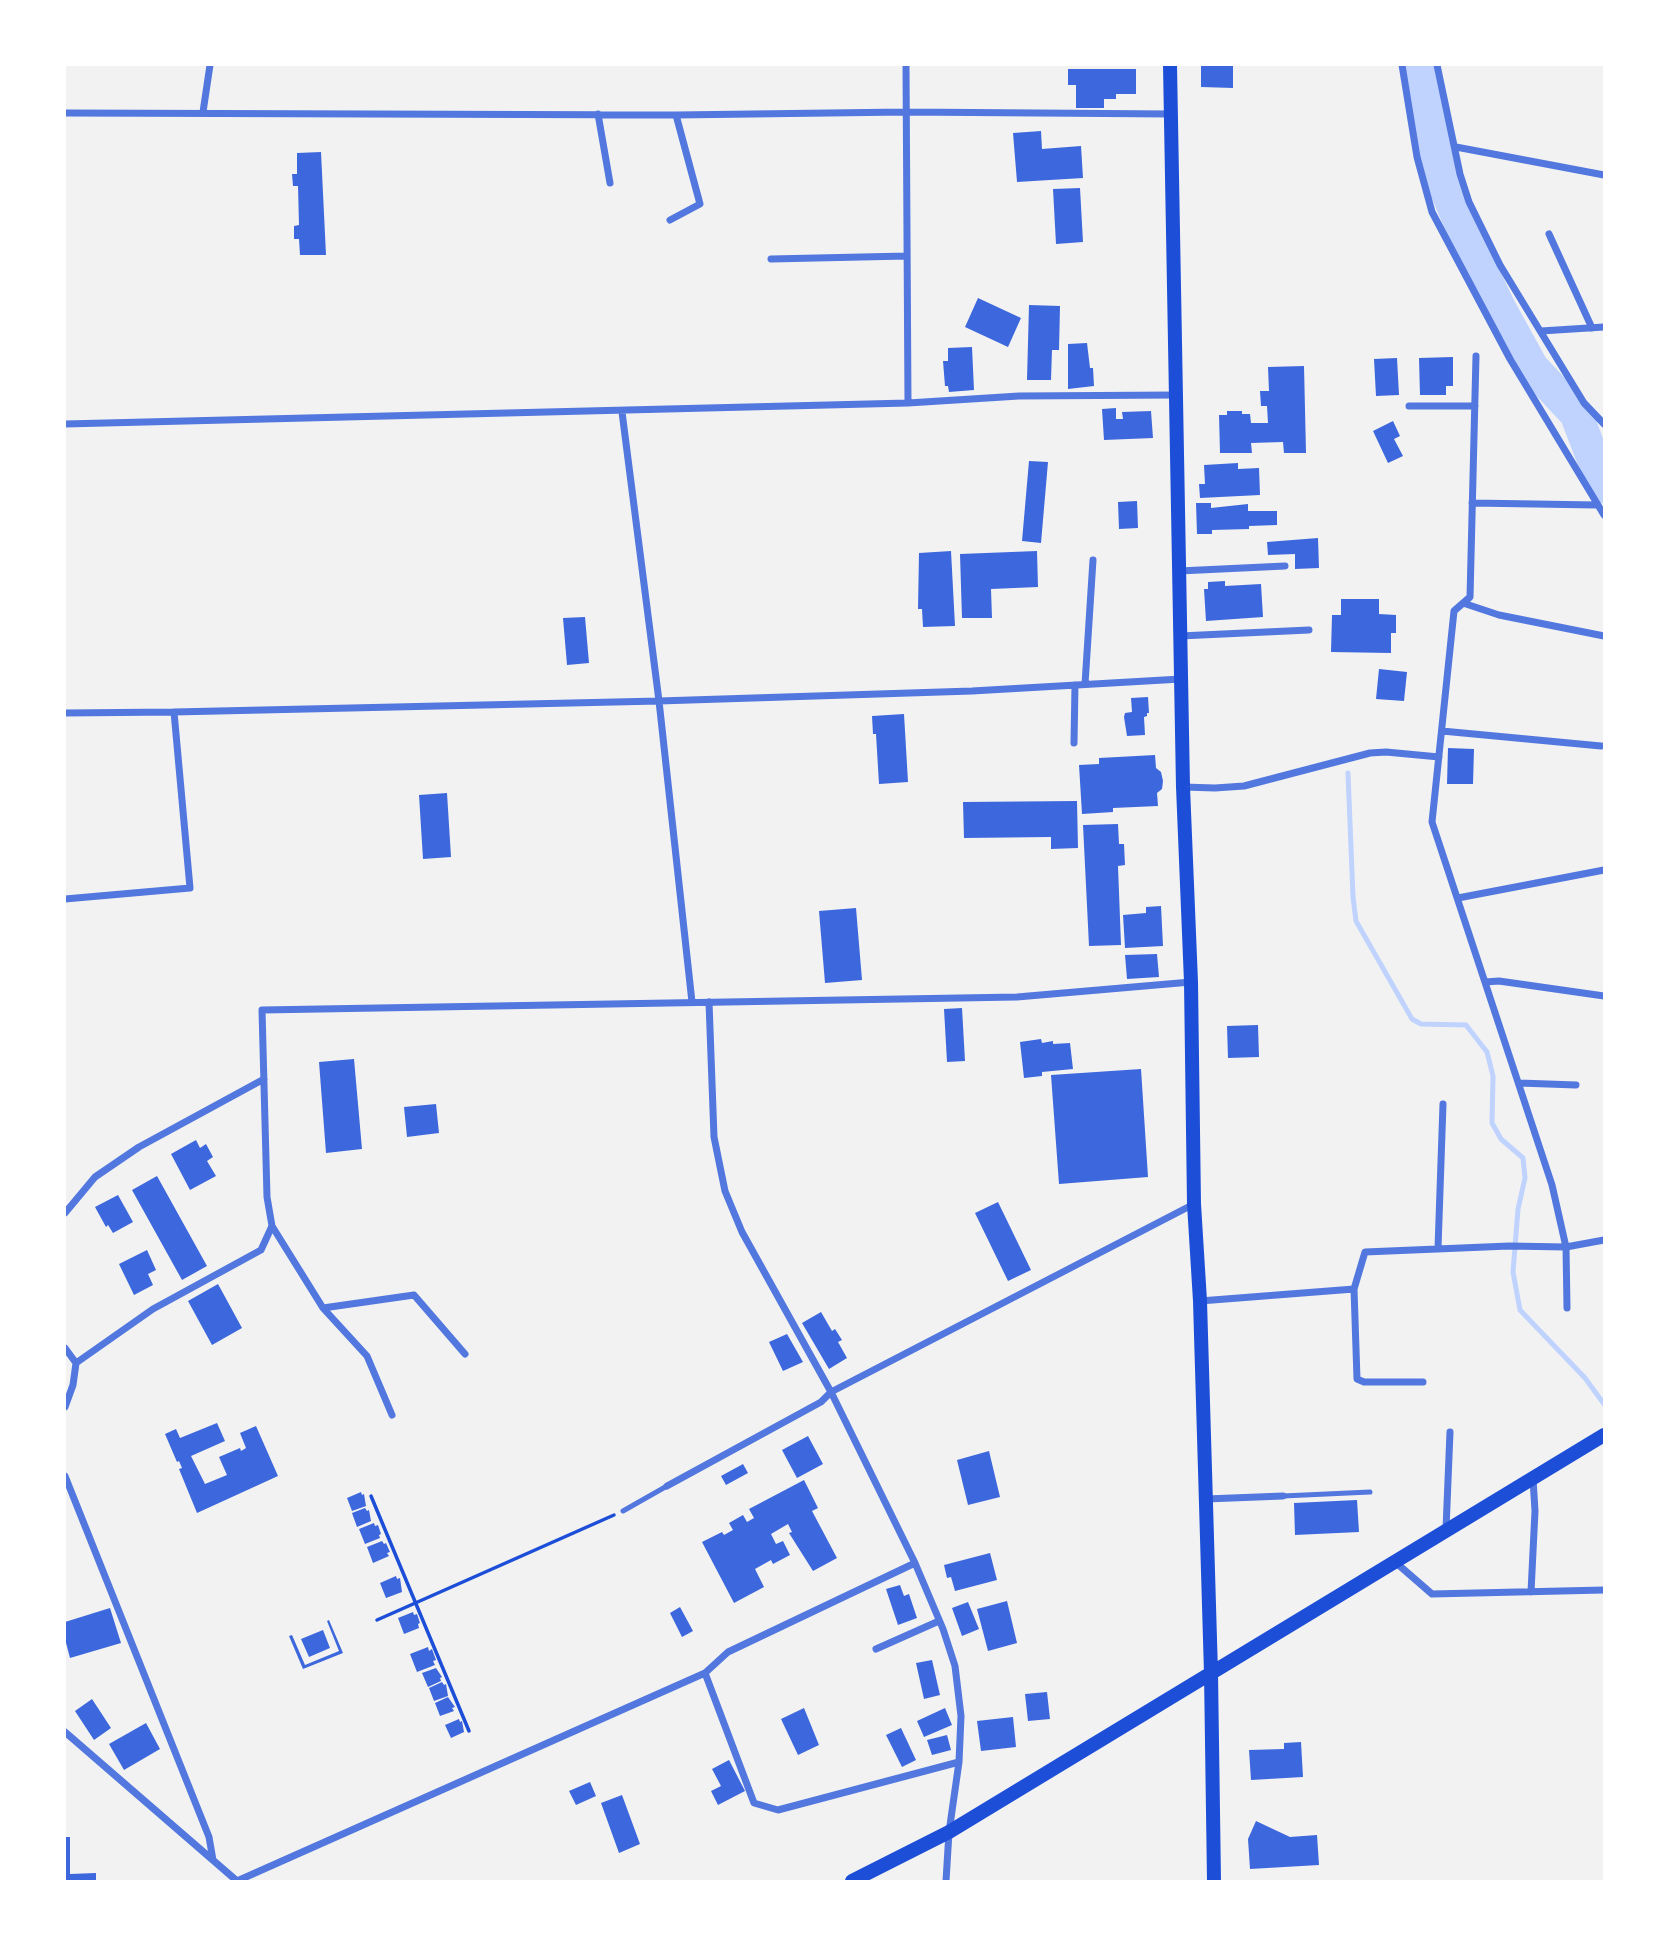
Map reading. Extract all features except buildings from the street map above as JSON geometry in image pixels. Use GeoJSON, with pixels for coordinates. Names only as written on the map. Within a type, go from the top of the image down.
{"type":"FeatureCollection","features":[{"type":"Feature","properties":{"kind":"main road"},"geometry":{"type":"LineString","coordinates":[[1170,65],[1183,787],[1191,982],[1194,1204],[1200,1301],[1211,1673],[1214,1881]]}},
{"type":"Feature","properties":{"kind":"main road"},"geometry":{"type":"LineString","coordinates":[[852,1881],[949,1832],[1604,1435]]}},
{"type":"Feature","properties":{"kind":"street"},"geometry":{"type":"LineString","coordinates":[[204,112],[210,65]]}},
{"type":"Feature","properties":{"kind":"street"},"geometry":{"type":"LineString","coordinates":[[906,65],[908,403]]}},
{"type":"Feature","properties":{"kind":"street"},"geometry":{"type":"LineString","coordinates":[[1402,65],[1417,158],[1432,212],[1510,359],[1604,514]]}},
{"type":"Feature","properties":{"kind":"street"},"geometry":{"type":"LineString","coordinates":[[1437,65],[1460,174],[1469,202],[1500,265],[1584,403],[1604,424]]}},
{"type":"Feature","properties":{"kind":"street"},"geometry":{"type":"LineString","coordinates":[[65,113],[1171,114]]}},
{"type":"Feature","properties":{"kind":"street"},"geometry":{"type":"LineString","coordinates":[[598,114],[610,183]]}},
{"type":"Feature","properties":{"kind":"street"},"geometry":{"type":"LineString","coordinates":[[670,220],[700,204],[676,115]]}},
{"type":"Feature","properties":{"kind":"street"},"geometry":{"type":"LineString","coordinates":[[1456,147],[1604,176]]}},
{"type":"Feature","properties":{"kind":"street"},"geometry":{"type":"LineString","coordinates":[[1549,234],[1592,328]]}},
{"type":"Feature","properties":{"kind":"street"},"geometry":{"type":"LineString","coordinates":[[771,259],[907,256]]}},
{"type":"Feature","properties":{"kind":"street"},"geometry":{"type":"LineString","coordinates":[[1541,331],[1604,327]]}},
{"type":"Feature","properties":{"kind":"street"},"geometry":{"type":"LineString","coordinates":[[1476,356],[1470,597],[1454,611],[1432,822],[1552,1185],[1566,1247],[1567,1308]]}},
{"type":"Feature","properties":{"kind":"street"},"geometry":{"type":"LineString","coordinates":[[65,424],[622,412],[908,403],[1018,396],[1176,395]]}},
{"type":"Feature","properties":{"kind":"street"},"geometry":{"type":"LineString","coordinates":[[1409,406],[1475,406]]}},
{"type":"Feature","properties":{"kind":"street"},"geometry":{"type":"LineString","coordinates":[[622,412],[659,701],[692,1002]]}},
{"type":"Feature","properties":{"kind":"street"},"geometry":{"type":"LineString","coordinates":[[1472,503],[1597,505]]}},
{"type":"Feature","properties":{"kind":"street"},"geometry":{"type":"LineString","coordinates":[[1085,684],[1093,559]]}},
{"type":"Feature","properties":{"kind":"street"},"geometry":{"type":"LineString","coordinates":[[1179,571],[1284,566]]}},
{"type":"Feature","properties":{"kind":"street"},"geometry":{"type":"LineString","coordinates":[[1463,603],[1499,615],[1604,636]]}},
{"type":"Feature","properties":{"kind":"street"},"geometry":{"type":"LineString","coordinates":[[1180,636],[1309,630]]}},
{"type":"Feature","properties":{"kind":"street"},"geometry":{"type":"LineString","coordinates":[[65,713],[659,701],[972,691],[1181,679]]}},
{"type":"Feature","properties":{"kind":"street"},"geometry":{"type":"LineString","coordinates":[[1073,743],[1075,685]]}},
{"type":"Feature","properties":{"kind":"street"},"geometry":{"type":"LineString","coordinates":[[65,899],[190,888],[174,712]]}},
{"type":"Feature","properties":{"kind":"street"},"geometry":{"type":"LineString","coordinates":[[1442,731],[1601,746]]}},
{"type":"Feature","properties":{"kind":"street"},"geometry":{"type":"LineString","coordinates":[[1183,787],[1215,789],[1244,786],[1370,753],[1439,757]]}},
{"type":"Feature","properties":{"kind":"street"},"geometry":{"type":"LineString","coordinates":[[1458,898],[1604,870]]}},
{"type":"Feature","properties":{"kind":"street"},"geometry":{"type":"LineString","coordinates":[[1485,982],[1499,981],[1604,996]]}},
{"type":"Feature","properties":{"kind":"street"},"geometry":{"type":"LineString","coordinates":[[392,1415],[368,1356],[323,1308],[272,1226],[267,1196],[262,1010],[1017,997],[1191,982]]}},
{"type":"Feature","properties":{"kind":"street"},"geometry":{"type":"LineString","coordinates":[[709,1002],[714,1137],[725,1191],[742,1232],[831,1392],[915,1563],[954,1666],[961,1716],[960,1762],[949,1832],[946,1881]]}},
{"type":"Feature","properties":{"kind":"street"},"geometry":{"type":"LineString","coordinates":[[65,1213],[95,1177],[128,1154],[264,1079]]}},
{"type":"Feature","properties":{"kind":"street"},"geometry":{"type":"LineString","coordinates":[[1519,1083],[1576,1085]]}},
{"type":"Feature","properties":{"kind":"street"},"geometry":{"type":"LineString","coordinates":[[1438,1248],[1443,1104]]}},
{"type":"Feature","properties":{"kind":"street"},"geometry":{"type":"LineString","coordinates":[[667,1486],[821,1402],[831,1392],[1194,1204]]}},
{"type":"Feature","properties":{"kind":"street"},"geometry":{"type":"LineString","coordinates":[[76,1363],[153,1309],[261,1250],[272,1226]]}},
{"type":"Feature","properties":{"kind":"street"},"geometry":{"type":"LineString","coordinates":[[1423,1382],[1364,1382],[1357,1379],[1354,1289],[1365,1252],[1508,1246],[1566,1247],[1604,1240]]}},
{"type":"Feature","properties":{"kind":"street"},"geometry":{"type":"LineString","coordinates":[[1200,1301],[1354,1289]]}},
{"type":"Feature","properties":{"kind":"street"},"geometry":{"type":"LineString","coordinates":[[323,1308],[414,1295],[466,1354]]}},
{"type":"Feature","properties":{"kind":"street"},"geometry":{"type":"LineString","coordinates":[[65,1348],[76,1363],[73,1385],[65,1407]]}},
{"type":"Feature","properties":{"kind":"street"},"geometry":{"type":"LineString","coordinates":[[1446,1530],[1450,1432]]}},
{"type":"Feature","properties":{"kind":"street"},"geometry":{"type":"LineString","coordinates":[[65,1476],[209,1837],[213,1860]]}},
{"type":"Feature","properties":{"kind":"street"},"geometry":{"type":"LineString","coordinates":[[1531,1592],[1535,1511],[1532,1478]]}},
{"type":"Feature","properties":{"kind":"street"},"geometry":{"type":"LineString","coordinates":[[1206,1499],[1283,1496]]}},
{"type":"Feature","properties":{"kind":"street"},"geometry":{"type":"LineString","coordinates":[[1394,1561],[1432,1594],[1604,1590]]}},
{"type":"Feature","properties":{"kind":"street"},"geometry":{"type":"LineString","coordinates":[[65,1732],[237,1881],[705,1673],[728,1652],[915,1563]]}},
{"type":"Feature","properties":{"kind":"street"},"geometry":{"type":"LineString","coordinates":[[876,1649],[939,1621]]}},
{"type":"Feature","properties":{"kind":"street"},"geometry":{"type":"LineString","coordinates":[[705,1673],[754,1803],[778,1810],[960,1762]]}},
{"type":"Feature","properties":{"kind":"lane"},"geometry":{"type":"LineString","coordinates":[[622,1511],[667,1486]]}},
{"type":"Feature","properties":{"kind":"lane"},"geometry":{"type":"LineString","coordinates":[[1283,1496],[1370,1492]]}},
{"type":"Feature","properties":{"kind":"path"},"geometry":{"type":"LineString","coordinates":[[371,1496],[469,1731]]}},
{"type":"Feature","properties":{"kind":"path"},"geometry":{"type":"LineString","coordinates":[[377,1620],[622,1511]]}},
{"type":"Feature","properties":{"kind":"waterway"},"geometry":{"type":"LineString","coordinates":[[1418,65],[1440,175],[1471,249],[1532,367],[1576,414],[1604,487]]}},
{"type":"Feature","properties":{"kind":"waterway"},"geometry":{"type":"LineString","coordinates":[[1348,773],[1356,921],[1412,1019],[1421,1024],[1466,1025],[1487,1052],[1493,1076],[1492,1123],[1501,1139],[1523,1158],[1525,1178],[1518,1209],[1513,1272],[1520,1310],[1585,1378],[1604,1404]]}}]}
